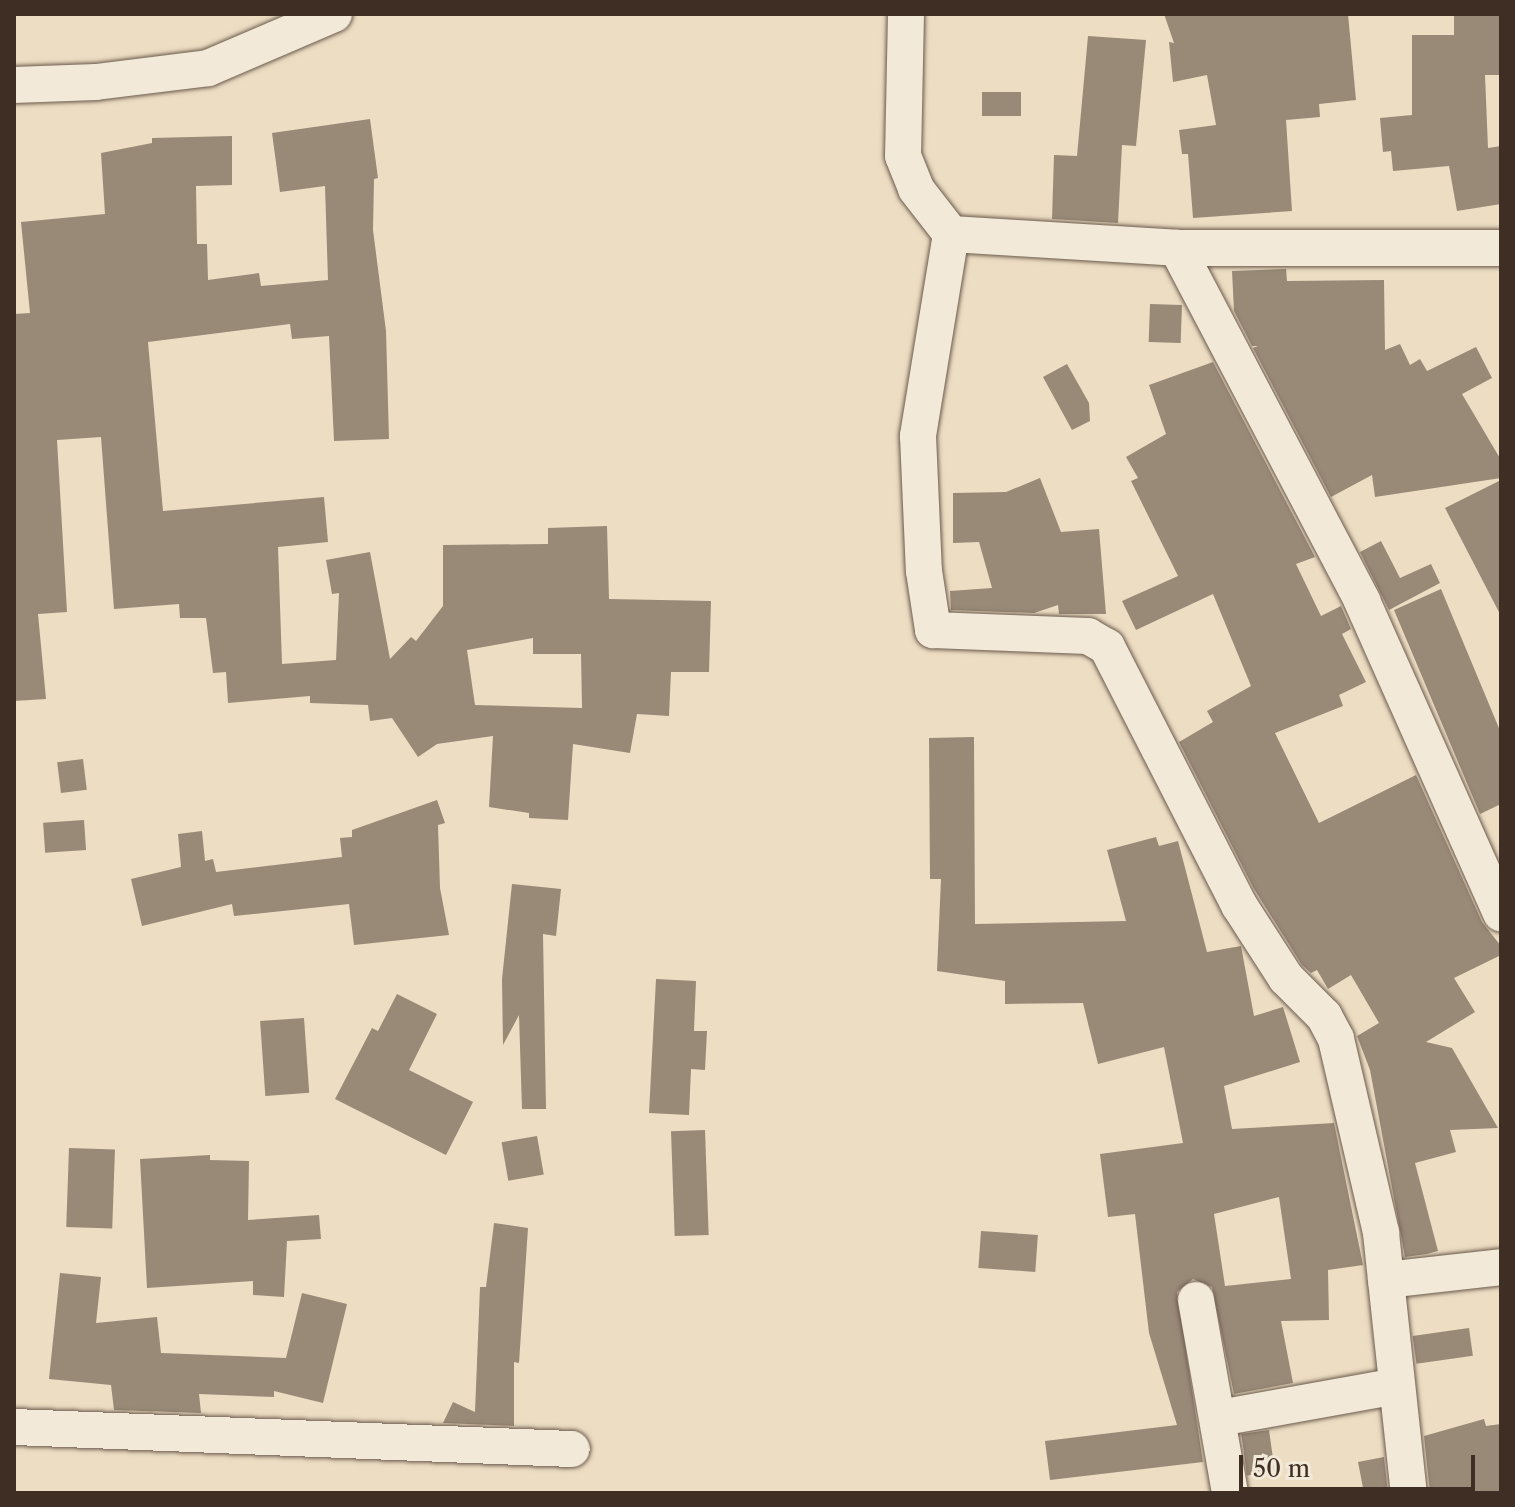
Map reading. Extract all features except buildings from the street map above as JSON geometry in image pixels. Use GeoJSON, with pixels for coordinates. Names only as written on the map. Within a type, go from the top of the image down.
{"type":"FeatureCollection","features":[{"type":"Feature","properties":{"kind":"street"},"geometry":{"type":"LineString","coordinates":[[14,85],[96,82],[208,68],[334,14]]}},
{"type":"Feature","properties":{"kind":"street"},"geometry":{"type":"LineString","coordinates":[[906,14],[903,156],[916,189],[951,234],[918,436],[924,571],[933,630],[1088,636],[1107,647],[1239,905],[1286,978],[1324,1016],[1336,1039],[1381,1233],[1409,1493]]}},
{"type":"Feature","properties":{"kind":"street"},"geometry":{"type":"LineString","coordinates":[[951,234],[1177,248],[1501,248]]}},
{"type":"Feature","properties":{"kind":"street"},"geometry":{"type":"LineString","coordinates":[[1177,248],[1362,601],[1501,913]]}},
{"type":"Feature","properties":{"kind":"street"},"geometry":{"type":"LineString","coordinates":[[1386,1280],[1501,1267]]}},
{"type":"Feature","properties":{"kind":"street"},"geometry":{"type":"LineString","coordinates":[[1196,1300],[1230,1493]]}},
{"type":"Feature","properties":{"kind":"street"},"geometry":{"type":"LineString","coordinates":[[1219,1418],[1396,1386]]}},
{"type":"Feature","properties":{"kind":"street"},"geometry":{"type":"LineString","coordinates":[[14,1427],[572,1449]]}}]}
